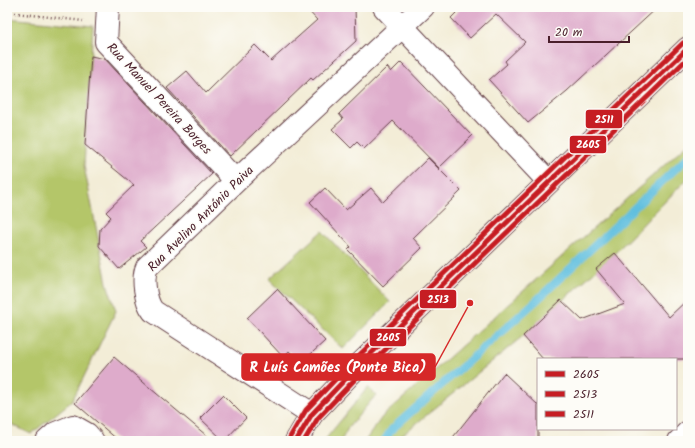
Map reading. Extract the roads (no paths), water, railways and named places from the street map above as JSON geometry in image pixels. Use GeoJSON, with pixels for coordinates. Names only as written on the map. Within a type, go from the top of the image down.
{"type":"FeatureCollection","features":[{"type":"Feature","properties":{"kind":"street"},"geometry":{"type":"LineString","coordinates":[[384,7],[548,181]]}},
{"type":"Feature","properties":{"kind":"street","name":"Rua Avelino António Paiva"},"geometry":{"type":"LineString","coordinates":[[312,414],[153,311],[148,305],[144,273],[147,267],[236,181],[423,7]]}},
{"type":"Feature","properties":{"kind":"street","name":"Rua Manuel Pereira Borges"},"geometry":{"type":"LineString","coordinates":[[108,15],[106,42],[236,181]]}},
{"type":"Feature","properties":{"kind":"street"},"geometry":{"type":"LineString","coordinates":[[296,441],[312,414],[354,370],[548,181],[688,48]]}},
{"type":"Feature","properties":{"kind":"street"},"geometry":{"type":"LineString","coordinates":[[47,441],[56,432],[74,426],[87,434],[93,441]]}},
{"type":"Feature","properties":{"kind":"street"},"geometry":{"type":"LineString","coordinates":[[679,441],[688,432]]}},
{"type":"Feature","properties":{"kind":"waterway"},"geometry":{"type":"LineString","coordinates":[[384,441],[392,429],[536,301],[688,157]]}},
{"type":"Feature","properties":{"kind":"place","name":"R Luís Camões (Ponte Bica)"},"geometry":{"type":"Point","coordinates":[470,303]}}]}
